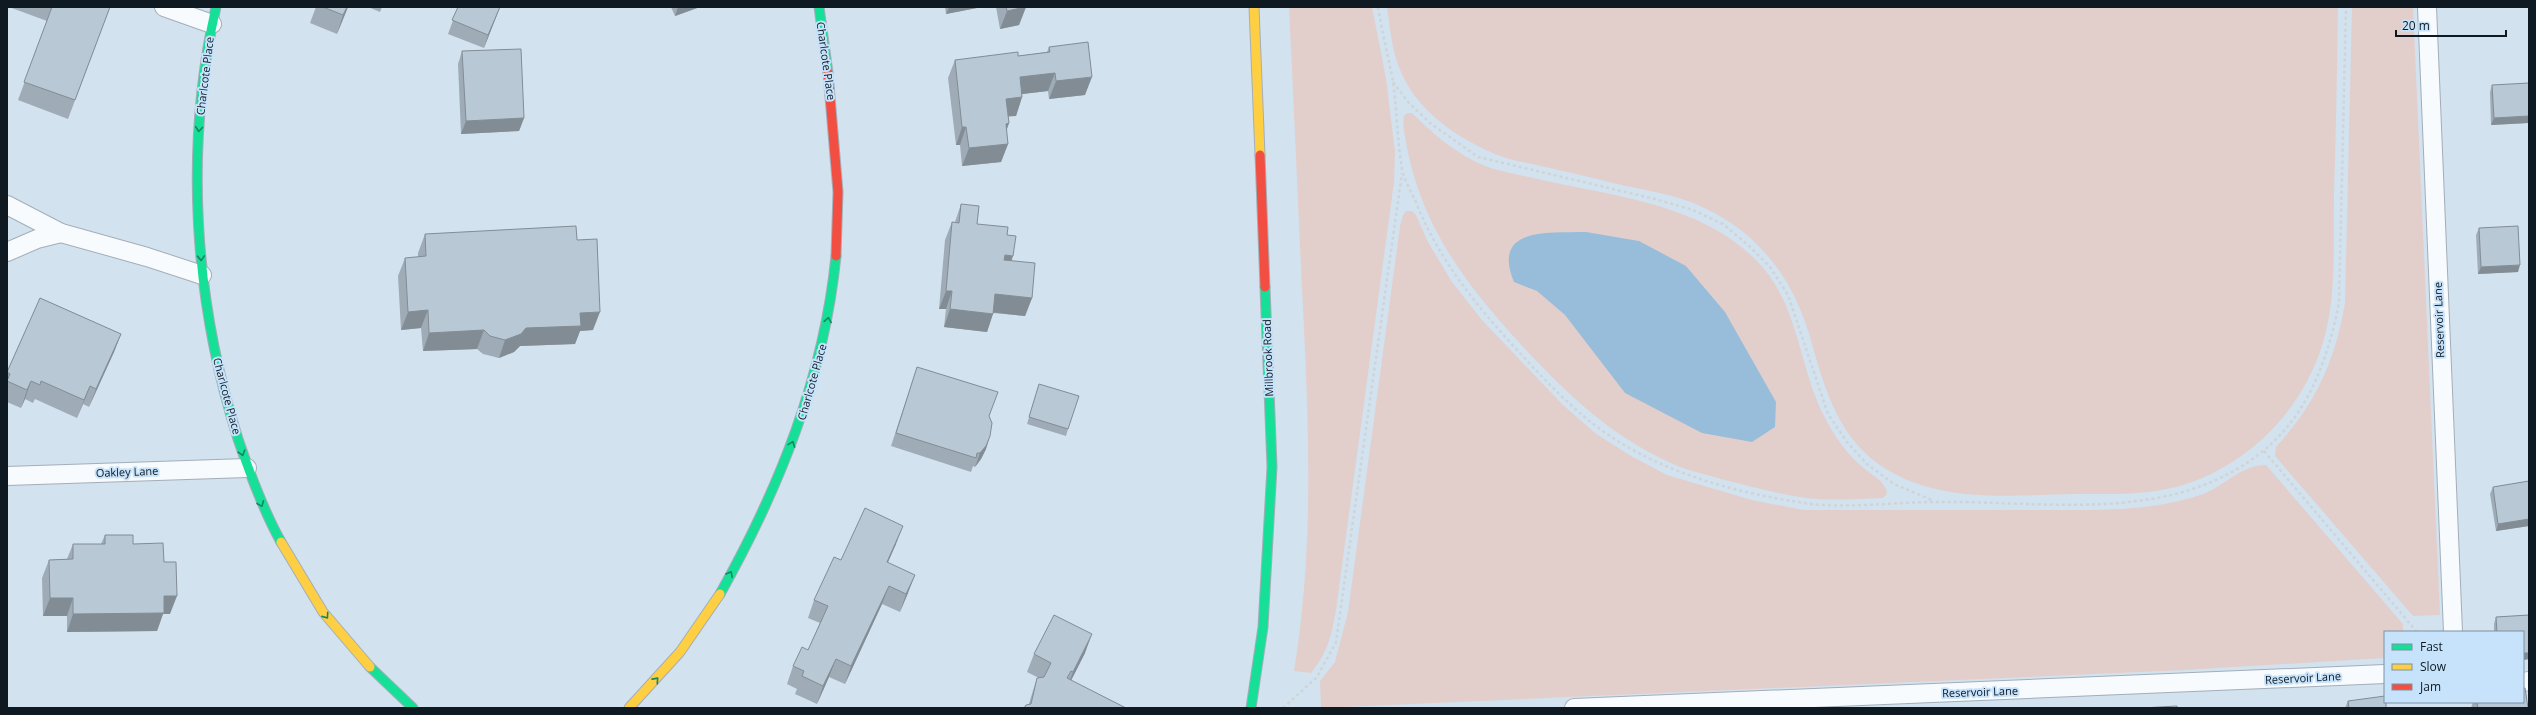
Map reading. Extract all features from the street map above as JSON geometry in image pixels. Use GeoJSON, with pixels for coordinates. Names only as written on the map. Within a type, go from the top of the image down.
{"type":"FeatureCollection","features":[{"type":"Feature","properties":{"kind":"street","name":"Charlcote Place"},"geometry":{"type":"LineString","coordinates":[[216,7],[204,72],[197,158],[202,275],[218,373],[247,468],[283,549],[308,591],[331,623],[362,660],[413,708]]}},
{"type":"Feature","properties":{"kind":"street","name":"Charlcote Place"},"geometry":{"type":"LineString","coordinates":[[629,708],[680,652],[706,616],[736,563],[785,466],[819,358],[828,324],[838,225],[838,181],[831,86],[819,7]]}},
{"type":"Feature","properties":{"kind":"street","name":"Millbrook Road"},"geometry":{"type":"LineString","coordinates":[[1251,708],[1264,627],[1272,467],[1254,7]]}},
{"type":"Feature","properties":{"kind":"lane"},"geometry":{"type":"LineString","coordinates":[[164,7],[212,24]]}},
{"type":"Feature","properties":{"kind":"lane","name":"Reservoir Lane"},"geometry":{"type":"LineString","coordinates":[[2427,7],[2452,631]]}},
{"type":"Feature","properties":{"kind":"lane"},"geometry":{"type":"LineString","coordinates":[[7,205],[60,233],[147,257],[202,275]]}},
{"type":"Feature","properties":{"kind":"lane"},"geometry":{"type":"LineString","coordinates":[[7,252],[37,239],[60,233]]}},
{"type":"Feature","properties":{"kind":"lane","name":"Oakley Lane"},"geometry":{"type":"LineString","coordinates":[[7,476],[247,468]]}},
{"type":"Feature","properties":{"kind":"lane","name":"Reservoir Lane"},"geometry":{"type":"LineString","coordinates":[[1574,708],[2384,674]]}},
{"type":"Feature","properties":{"kind":"path"},"geometry":{"type":"LineString","coordinates":[[1283,708],[1317,677],[1336,642],[1403,171],[1393,81],[1378,7]]}},
{"type":"Feature","properties":{"kind":"path"},"geometry":{"type":"LineString","coordinates":[[1403,171],[1434,243],[1457,279],[1487,317],[1566,402],[1598,428],[1636,452],[1671,468],[1712,482],[1802,503],[1851,505],[1935,502],[2091,503],[2137,502],[2171,497],[2203,486],[2233,471],[2264,451],[2284,430],[2306,400],[2321,374],[2332,338],[2339,303],[2346,7]]}},
{"type":"Feature","properties":{"kind":"path"},"geometry":{"type":"LineString","coordinates":[[1393,81],[1409,103],[1430,123],[1478,157],[1680,206],[1693,210],[1728,228],[1770,267],[1788,295],[1828,414],[1847,442],[1867,464],[1894,484],[1935,502]]}},
{"type":"Feature","properties":{"kind":"path"},"geometry":{"type":"LineString","coordinates":[[2264,451],[2416,631]]}},
{"type":"Feature","properties":{"kind":"shaded area"},"geometry":{"type":"Polygon","coordinates":[[[1289,7],[1372,7],[1386,78],[1395,152],[1394,182],[1336,610],[1328,644],[1311,673],[1294,671],[1305,580],[1308,445],[1289,7]]]}},
{"type":"Feature","properties":{"kind":"shaded area"},"geometry":{"type":"Polygon","coordinates":[[[1387,7],[2338,7],[2333,285],[2324,339],[2315,366],[2302,391],[2285,414],[2266,435],[2244,454],[2220,469],[2194,481],[2156,491],[2111,494],[1973,495],[1948,492],[1923,486],[1899,476],[1877,463],[1863,451],[1851,437],[1841,422],[1826,389],[1810,337],[1793,294],[1782,275],[1755,242],[1738,228],[1719,216],[1688,201],[1509,159],[1477,146],[1461,137],[1432,115],[1409,88],[1395,57],[1387,7]]]}},
{"type":"Feature","properties":{"kind":"shaded area"},"geometry":{"type":"Polygon","coordinates":[[[2352,7],[2413,7],[2440,615],[2413,616],[2275,456],[2276,447],[2302,414],[2322,380],[2336,344],[2345,303],[2352,7]]]}},
{"type":"Feature","properties":{"kind":"shaded area"},"geometry":{"type":"Polygon","coordinates":[[[1407,113],[1412,113],[1449,146],[1481,164],[1505,172],[1630,198],[1660,206],[1690,217],[1717,230],[1743,248],[1765,270],[1776,286],[1785,304],[1809,379],[1828,424],[1842,446],[1860,465],[1885,486],[1887,494],[1883,498],[1844,500],[1806,498],[1763,490],[1691,471],[1652,454],[1631,442],[1594,415],[1559,384],[1526,350],[1481,299],[1445,247],[1430,219],[1418,189],[1409,157],[1403,123],[1404,116],[1407,113]]]}},
{"type":"Feature","properties":{"kind":"shaded area"},"geometry":{"type":"Polygon","coordinates":[[[1406,211],[1412,211],[1416,215],[1428,242],[1452,282],[1482,320],[1562,404],[1595,433],[1631,456],[1667,475],[1752,500],[1804,510],[2091,510],[2162,505],[2175,502],[2203,494],[2249,468],[2266,465],[2403,624],[2403,631],[2384,631],[2384,658],[2185,670],[1321,708],[1320,681],[1335,662],[1348,612],[1400,226],[1403,215],[1406,211]]]}},
{"type":"Feature","properties":{"kind":"water"},"geometry":{"type":"Polygon","coordinates":[[[1586,232],[1639,241],[1686,266],[1725,312],[1776,402],[1775,427],[1752,442],[1702,433],[1625,393],[1565,315],[1537,291],[1514,282],[1509,264],[1510,251],[1517,242],[1528,236],[1541,233],[1586,232]]]}},
{"type":"Feature","properties":{"kind":"building"},"geometry":{"type":"Polygon","coordinates":[[[52,7],[110,7],[75,100],[24,82],[52,7]]]}},
{"type":"Feature","properties":{"kind":"building"},"geometry":{"type":"Polygon","coordinates":[[[323,7],[347,7],[343,15],[323,7]]]}},
{"type":"Feature","properties":{"kind":"building"},"geometry":{"type":"Polygon","coordinates":[[[458,7],[500,7],[488,35],[452,20],[458,7]]]}},
{"type":"Feature","properties":{"kind":"building"},"geometry":{"type":"Polygon","coordinates":[[[1006,7],[1025,7],[1007,11],[1006,7]]]}},
{"type":"Feature","properties":{"kind":"building"},"geometry":{"type":"Polygon","coordinates":[[[1088,42],[1092,77],[1056,81],[1055,73],[1020,77],[1022,97],[1006,99],[1009,123],[1006,124],[1008,144],[969,148],[966,127],[962,127],[955,60],[1018,52],[1018,56],[1050,52],[1049,47],[1088,42]]]}},
{"type":"Feature","properties":{"kind":"building"},"geometry":{"type":"Polygon","coordinates":[[[521,49],[524,118],[466,121],[462,51],[521,49]]]}},
{"type":"Feature","properties":{"kind":"building"},"geometry":{"type":"Polygon","coordinates":[[[2529,83],[2529,116],[2494,118],[2492,85],[2529,83]]]}},
{"type":"Feature","properties":{"kind":"building"},"geometry":{"type":"Polygon","coordinates":[[[961,204],[979,206],[977,224],[1008,227],[1007,235],[1016,236],[1013,256],[1005,255],[1004,260],[1035,263],[1032,298],[995,294],[993,314],[950,309],[952,291],[946,291],[952,222],[959,223],[961,204]]]}},
{"type":"Feature","properties":{"kind":"building"},"geometry":{"type":"Polygon","coordinates":[[[576,226],[577,240],[597,239],[600,312],[580,313],[581,326],[526,328],[521,334],[505,340],[490,336],[484,330],[429,333],[428,310],[408,312],[405,258],[426,256],[425,234],[576,226]]]}},
{"type":"Feature","properties":{"kind":"building"},"geometry":{"type":"Polygon","coordinates":[[[2518,226],[2520,265],[2481,267],[2479,228],[2518,226]]]}},
{"type":"Feature","properties":{"kind":"building"},"geometry":{"type":"Polygon","coordinates":[[[40,298],[121,334],[96,389],[90,386],[84,400],[41,381],[40,385],[31,381],[27,390],[7,381],[10,374],[7,372],[40,298]]]}},
{"type":"Feature","properties":{"kind":"building"},"geometry":{"type":"Polygon","coordinates":[[[917,367],[998,392],[989,416],[992,423],[990,436],[986,446],[980,453],[977,453],[976,458],[896,433],[917,367]]]}},
{"type":"Feature","properties":{"kind":"building"},"geometry":{"type":"Polygon","coordinates":[[[1039,384],[1079,396],[1068,429],[1029,417],[1039,384]]]}},
{"type":"Feature","properties":{"kind":"building"},"geometry":{"type":"Polygon","coordinates":[[[2529,481],[2529,519],[2498,524],[2493,487],[2529,481]]]}},
{"type":"Feature","properties":{"kind":"building"},"geometry":{"type":"Polygon","coordinates":[[[865,508],[903,526],[887,562],[915,575],[906,594],[889,586],[851,666],[836,659],[823,686],[802,676],[804,671],[793,666],[802,647],[808,650],[828,606],[814,600],[834,557],[841,560],[865,508]]]}},
{"type":"Feature","properties":{"kind":"building"},"geometry":{"type":"Polygon","coordinates":[[[105,535],[133,535],[133,544],[163,543],[164,562],[176,562],[177,596],[164,596],[164,613],[73,614],[73,598],[50,598],[49,560],[73,559],[73,544],[105,544],[105,535]]]}},
{"type":"Feature","properties":{"kind":"building"},"geometry":{"type":"Polygon","coordinates":[[[1054,615],[1092,634],[1073,672],[1071,671],[1067,678],[1126,708],[1024,708],[1026,705],[1031,704],[1037,678],[1044,677],[1051,663],[1034,654],[1054,615]]]}},
{"type":"Feature","properties":{"kind":"building"},"geometry":{"type":"Polygon","coordinates":[[[2529,615],[2529,653],[2524,653],[2524,631],[2497,631],[2496,617],[2529,615]]]}},
{"type":"Feature","properties":{"kind":"building"},"geometry":{"type":"Polygon","coordinates":[[[2525,688],[2528,708],[2478,708],[2477,703],[2524,703],[2525,688]]]}},
{"type":"Feature","properties":{"kind":"building"},"geometry":{"type":"Polygon","coordinates":[[[2384,696],[2386,708],[2349,708],[2348,701],[2384,696]]]}},
{"type":"Feature","properties":{"kind":"building"},"geometry":{"type":"Polygon","coordinates":[[[2177,706],[2177,708],[2142,708],[2177,706]]]}},
{"type":"Feature","properties":{"kind":"traffic: fast"},"geometry":{"type":"LineString","coordinates":[[216,7],[206,61],[200,115],[197,170],[198,224],[203,279],[223,387],[238,439],[252,479],[274,530],[281,542]]}},
{"type":"Feature","properties":{"kind":"traffic: fast"},"geometry":{"type":"LineString","coordinates":[[819,7],[828,73]]}},
{"type":"Feature","properties":{"kind":"traffic: fast"},"geometry":{"type":"LineString","coordinates":[[720,594],[761,514],[796,431],[810,388],[821,345],[830,301],[836,256]]}},
{"type":"Feature","properties":{"kind":"traffic: fast"},"geometry":{"type":"LineString","coordinates":[[1251,708],[1263,627],[1272,467],[1265,287]]}},
{"type":"Feature","properties":{"kind":"traffic: fast"},"geometry":{"type":"LineString","coordinates":[[370,667],[413,708]]}},
{"type":"Feature","properties":{"kind":"traffic: slow"},"geometry":{"type":"LineString","coordinates":[[1254,7],[1260,155]]}},
{"type":"Feature","properties":{"kind":"traffic: slow"},"geometry":{"type":"LineString","coordinates":[[281,542],[323,612],[370,667]]}},
{"type":"Feature","properties":{"kind":"traffic: slow"},"geometry":{"type":"LineString","coordinates":[[629,708],[680,652],[720,594]]}},
{"type":"Feature","properties":{"kind":"traffic: jam"},"geometry":{"type":"LineString","coordinates":[[828,73],[838,192],[836,256]]}},
{"type":"Feature","properties":{"kind":"traffic: jam"},"geometry":{"type":"LineString","coordinates":[[1260,155],[1265,287]]}}]}
